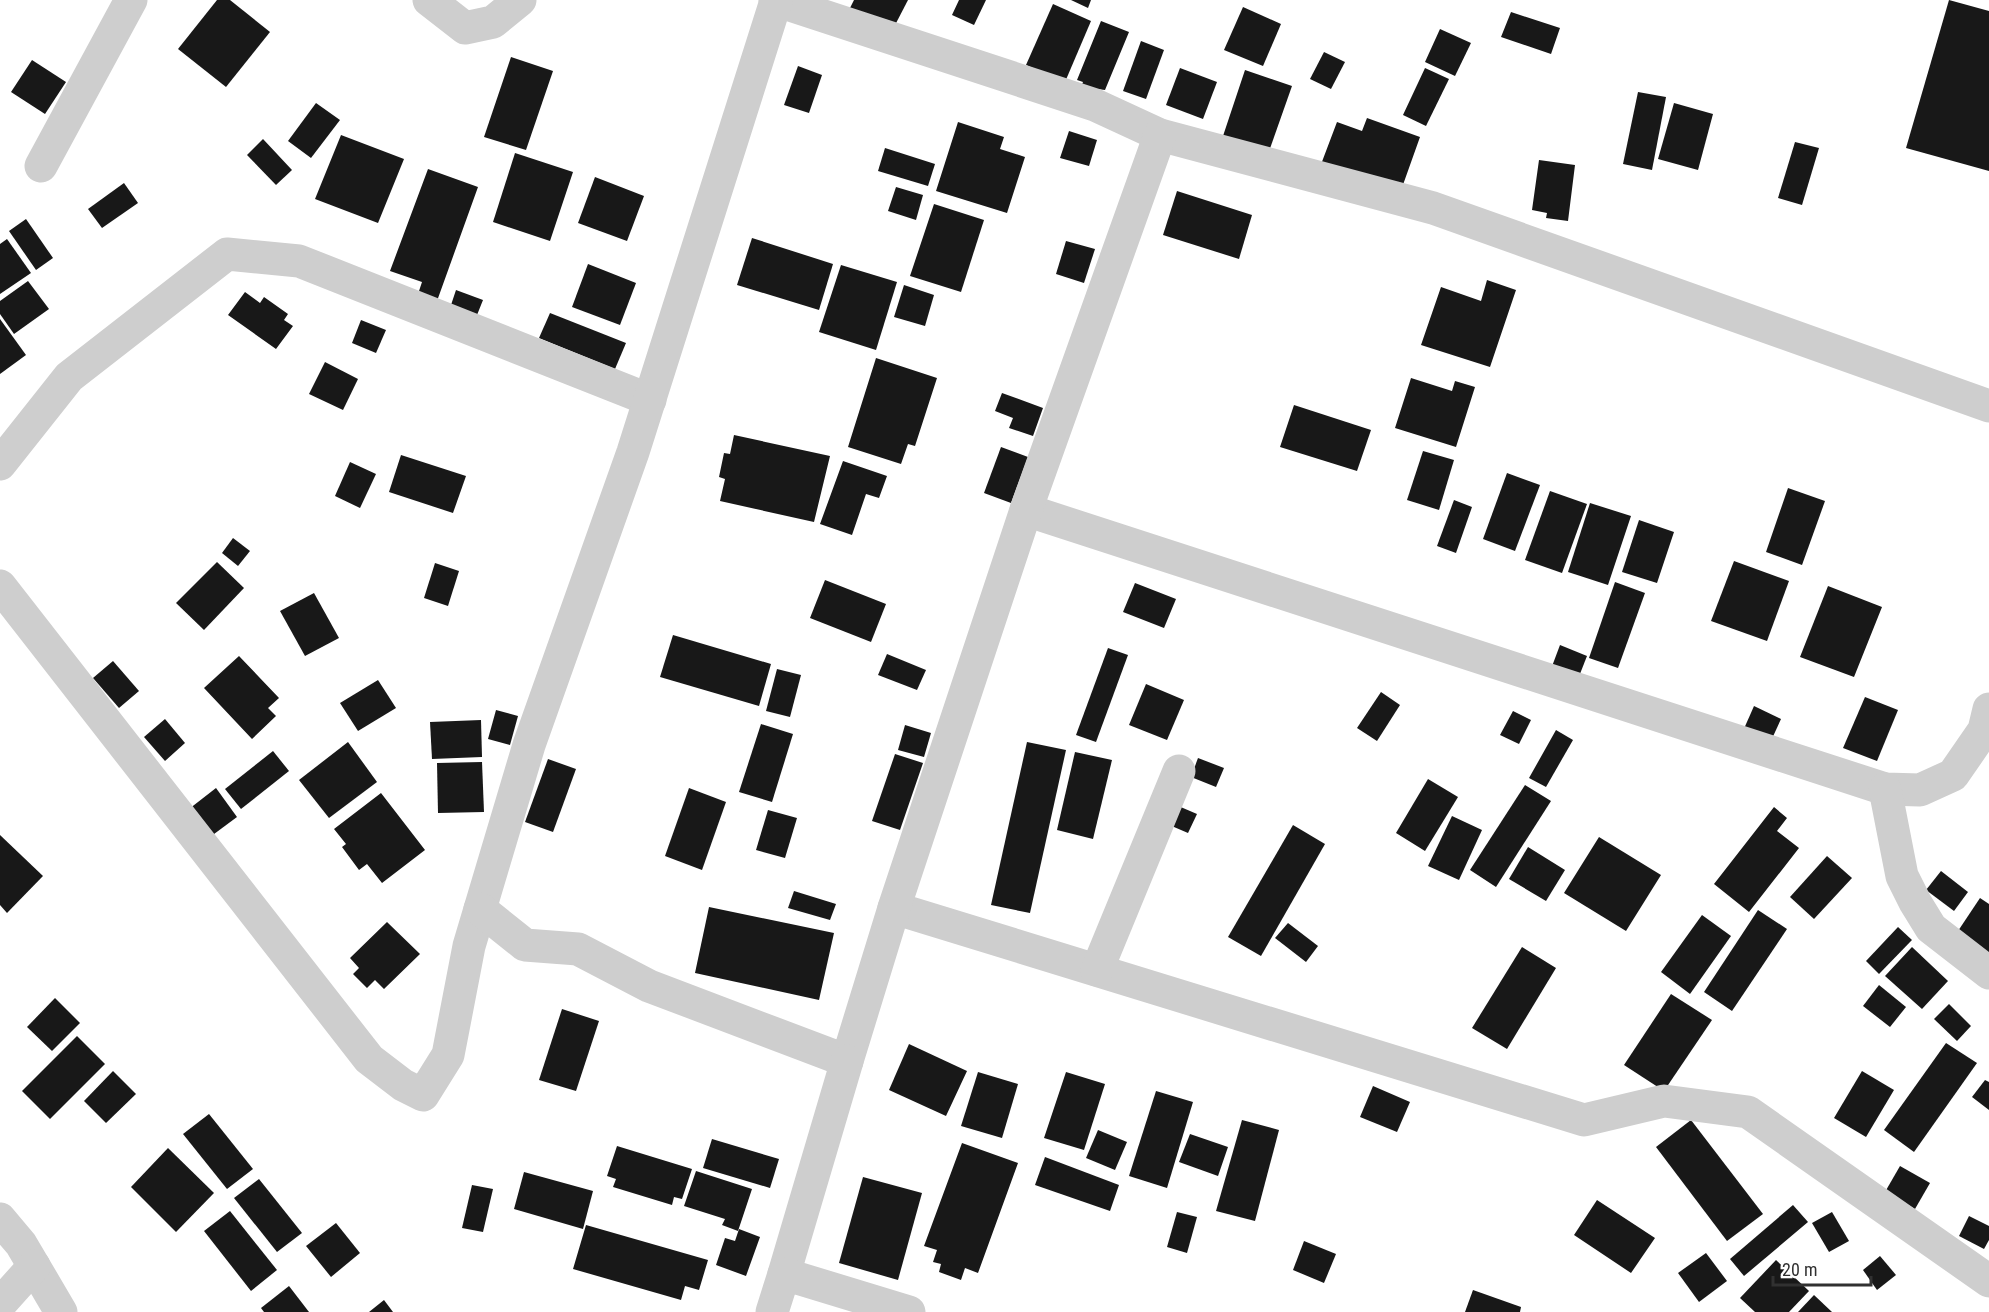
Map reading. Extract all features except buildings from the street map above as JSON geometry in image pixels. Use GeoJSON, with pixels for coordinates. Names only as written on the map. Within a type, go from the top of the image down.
{"type":"FeatureCollection","features":[{"type":"Feature","properties":{"kind":"street"},"geometry":{"type":"LineString","coordinates":[[41,166],[131,0]]}},
{"type":"Feature","properties":{"kind":"street"},"geometry":{"type":"LineString","coordinates":[[429,0],[465,28],[493,22],[520,0]]}},
{"type":"Feature","properties":{"kind":"street"},"geometry":{"type":"LineString","coordinates":[[0,586],[369,1059],[404,1085],[423,1095],[448,1055],[469,946],[529,746],[650,400],[775,0],[1095,105],[1160,135],[1433,208],[1989,406]]}},
{"type":"Feature","properties":{"kind":"street"},"geometry":{"type":"LineString","coordinates":[[772,1312],[894,908],[1026,510],[1160,135]]}},
{"type":"Feature","properties":{"kind":"street"},"geometry":{"type":"LineString","coordinates":[[0,464],[69,377],[227,254],[299,261],[650,400]]}},
{"type":"Feature","properties":{"kind":"street"},"geometry":{"type":"LineString","coordinates":[[1026,510],[1885,789],[1920,790],[1953,775],[1984,730],[1989,708]]}},
{"type":"Feature","properties":{"kind":"street"},"geometry":{"type":"LineString","coordinates":[[1097,970],[1179,771]]}},
{"type":"Feature","properties":{"kind":"street"},"geometry":{"type":"LineString","coordinates":[[1885,789],[1902,876],[1914,902],[1931,928],[1989,973]]}},
{"type":"Feature","properties":{"kind":"street"},"geometry":{"type":"LineString","coordinates":[[894,908],[1584,1120],[1664,1101],[1748,1112],[1989,1281]]}},
{"type":"Feature","properties":{"kind":"street"},"geometry":{"type":"LineString","coordinates":[[480,909],[525,945],[578,949],[649,986],[847,1061]]}},
{"type":"Feature","properties":{"kind":"street"},"geometry":{"type":"LineString","coordinates":[[0,1219],[21,1244],[61,1312]]}},
{"type":"Feature","properties":{"kind":"street"},"geometry":{"type":"LineString","coordinates":[[0,1304],[34,1266]]}},
{"type":"Feature","properties":{"kind":"street"},"geometry":{"type":"LineString","coordinates":[[784,1275],[909,1312]]}}]}
